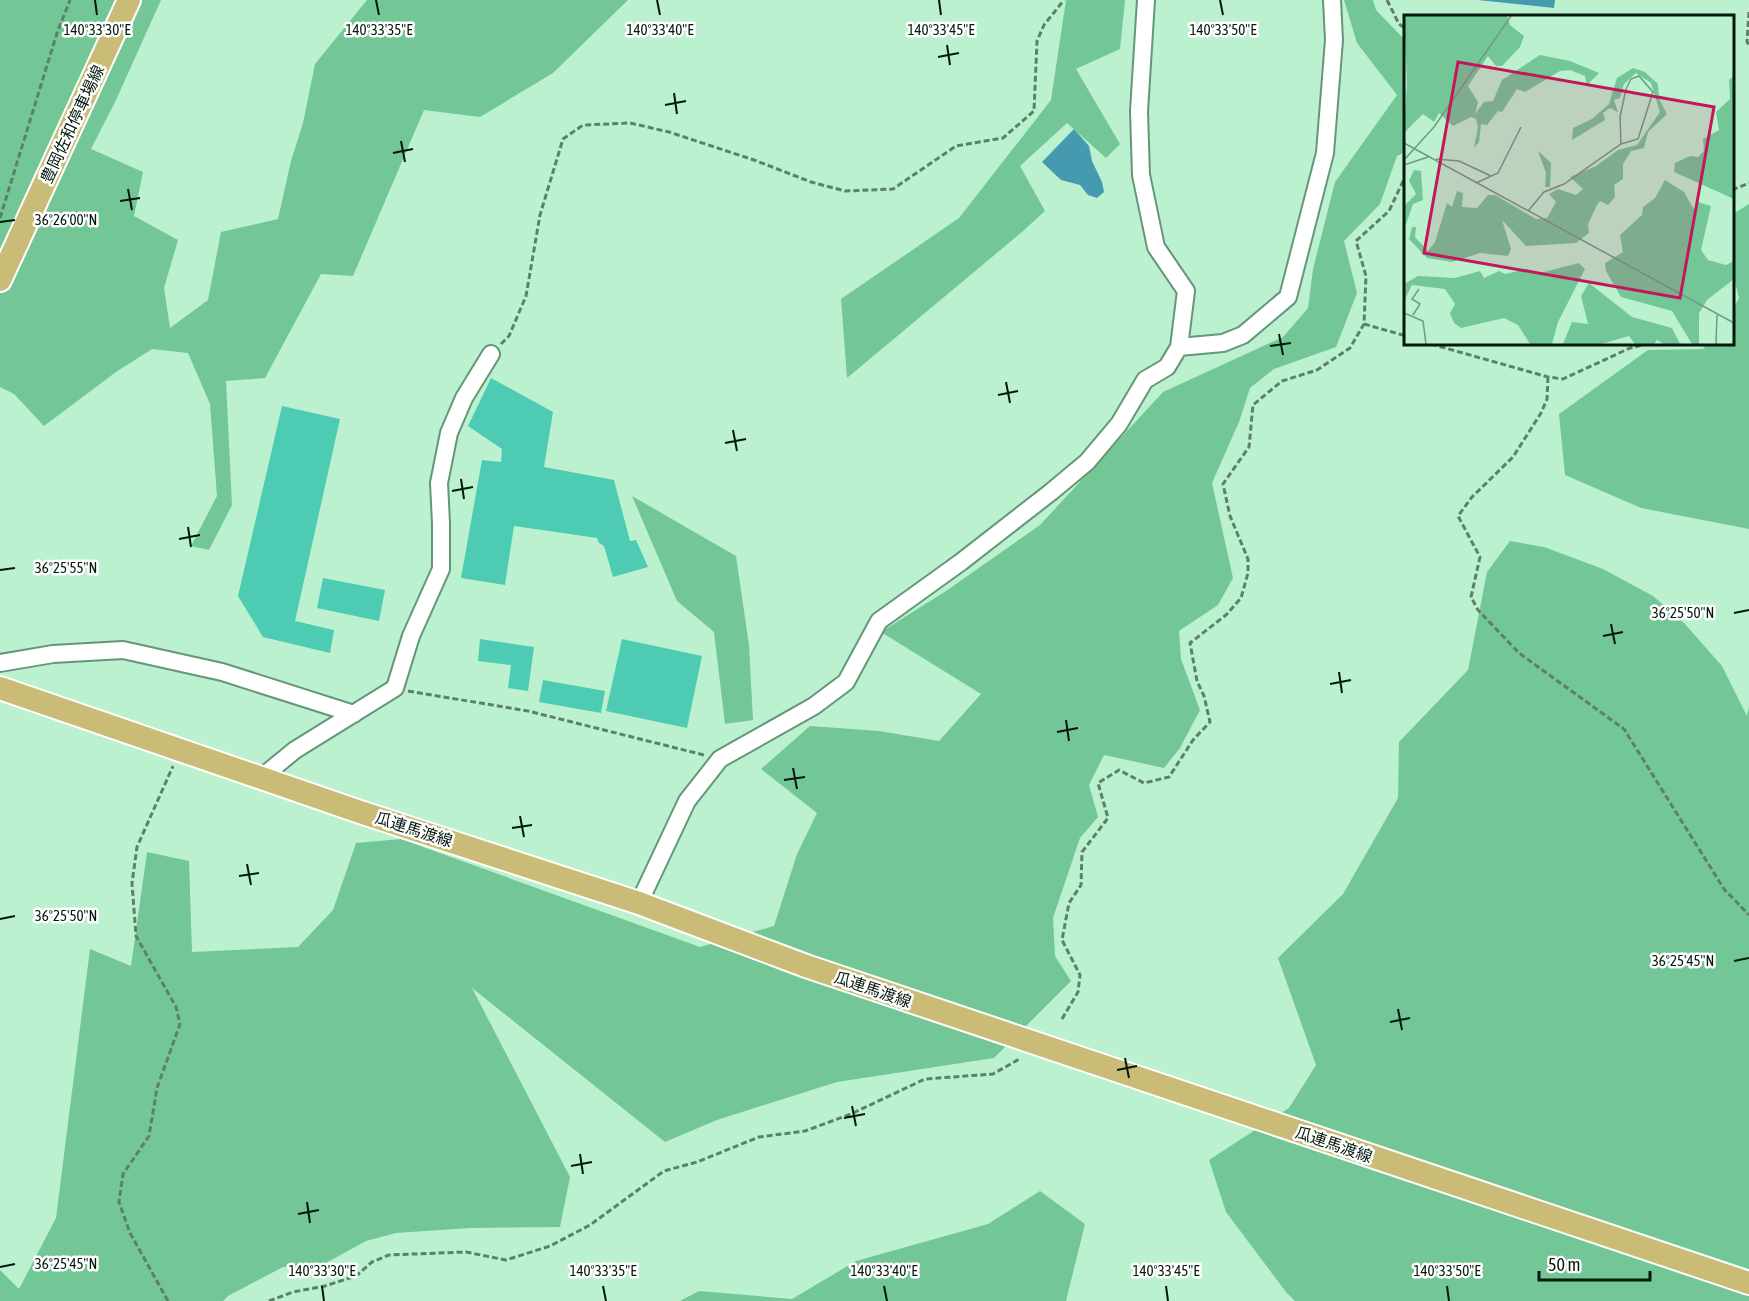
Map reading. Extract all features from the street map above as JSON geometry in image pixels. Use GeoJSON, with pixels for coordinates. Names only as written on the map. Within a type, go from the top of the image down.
{"type":"FeatureCollection","features":[{"type":"Feature","properties":{"kind":"main road","name":"豊岡佐和停車場線"},"geometry":{"type":"LineString","coordinates":[[0,280],[129,0]]}},
{"type":"Feature","properties":{"kind":"main road","name":"瓜連馬渡線"},"geometry":{"type":"LineString","coordinates":[[0,688],[360,812],[639,903],[806,966],[1749,1283]]}},
{"type":"Feature","properties":{"kind":"street"},"geometry":{"type":"LineString","coordinates":[[639,903],[687,801],[720,759],[814,706],[846,682],[879,621],[961,562],[1087,462],[1119,424],[1144,380],[1167,367],[1179,347],[1185,291],[1155,247],[1141,175],[1139,111],[1146,0]]}},
{"type":"Feature","properties":{"kind":"street"},"geometry":{"type":"LineString","coordinates":[[1179,347],[1223,343],[1243,335],[1288,297],[1325,153],[1334,40],[1332,0]]}},
{"type":"Feature","properties":{"kind":"street"},"geometry":{"type":"LineString","coordinates":[[262,777],[295,750],[395,688],[411,636],[441,569],[439,483],[449,433],[464,398],[491,354]]}},
{"type":"Feature","properties":{"kind":"street"},"geometry":{"type":"LineString","coordinates":[[0,663],[53,654],[123,650],[222,672],[354,714]]}},
{"type":"Feature","properties":{"kind":"path"},"geometry":{"type":"LineString","coordinates":[[0,218],[57,33],[70,0]]}},
{"type":"Feature","properties":{"kind":"path"},"geometry":{"type":"LineString","coordinates":[[491,354],[509,336],[526,296],[540,215],[563,139],[583,125],[630,123],[669,132],[754,160],[811,182],[845,191],[894,189],[956,146],[1003,138],[1034,111],[1037,41],[1044,25],[1064,0]]}},
{"type":"Feature","properties":{"kind":"path"},"geometry":{"type":"LineString","coordinates":[[1387,0],[1399,24],[1404,28]]}},
{"type":"Feature","properties":{"kind":"path"},"geometry":{"type":"LineString","coordinates":[[1749,12],[1747,42],[1749,45]]}},
{"type":"Feature","properties":{"kind":"path"},"geometry":{"type":"LineString","coordinates":[[1062,1019],[1078,992],[1080,975],[1062,940],[1069,903],[1081,885],[1082,852],[1108,818],[1098,783],[1119,770],[1144,783],[1168,777],[1193,740],[1210,722],[1204,696],[1197,681],[1190,643],[1226,615],[1241,598],[1248,573],[1248,558],[1230,516],[1223,483],[1249,447],[1253,405],[1282,381],[1317,370],[1350,348],[1364,324],[1366,276],[1356,241],[1389,211],[1404,179]]}},
{"type":"Feature","properties":{"kind":"path"},"geometry":{"type":"LineString","coordinates":[[1734,189],[1749,183]]}},
{"type":"Feature","properties":{"kind":"path"},"geometry":{"type":"LineString","coordinates":[[1364,324],[1404,335]]}},
{"type":"Feature","properties":{"kind":"path"},"geometry":{"type":"LineString","coordinates":[[1435,345],[1548,377],[1563,379],[1630,348],[1643,345]]}},
{"type":"Feature","properties":{"kind":"path"},"geometry":{"type":"LineString","coordinates":[[1548,377],[1547,399],[1541,413],[1513,457],[1472,497],[1458,516],[1480,557],[1471,597],[1478,610],[1519,653],[1623,729],[1724,889],[1749,915]]}},
{"type":"Feature","properties":{"kind":"path"},"geometry":{"type":"LineString","coordinates":[[395,688],[528,711],[720,759]]}},
{"type":"Feature","properties":{"kind":"path"},"geometry":{"type":"LineString","coordinates":[[168,1301],[130,1233],[119,1202],[123,1174],[149,1136],[157,1088],[180,1024],[177,1007],[136,936],[132,883],[137,847],[179,750]]}},
{"type":"Feature","properties":{"kind":"path"},"geometry":{"type":"LineString","coordinates":[[269,1301],[356,1276],[372,1262],[389,1255],[466,1252],[506,1260],[549,1246],[590,1225],[664,1171],[697,1162],[759,1137],[805,1131],[851,1114],[925,1079],[993,1074],[1022,1057]]}},
{"type":"Feature","properties":{"kind":"green space"},"geometry":{"type":"Polygon","coordinates":[[[0,0],[161,0],[91,149],[143,172],[134,216],[178,240],[164,288],[170,328],[208,300],[221,232],[278,219],[291,161],[303,123],[315,64],[367,0],[628,0],[553,73],[480,117],[424,110],[353,276],[321,274],[265,378],[226,381],[232,505],[209,550],[191,546],[217,496],[210,404],[188,353],[152,349],[116,372],[44,426],[14,394],[0,387],[0,0]]]}},
{"type":"Feature","properties":{"kind":"green space"},"geometry":{"type":"Polygon","coordinates":[[[1066,0],[1125,0],[1120,49],[1076,69],[1120,144],[1106,158],[1067,123],[1020,166],[1045,211],[847,378],[841,299],[959,218],[1051,100],[1066,0]]]}},
{"type":"Feature","properties":{"kind":"green space"},"geometry":{"type":"Polygon","coordinates":[[[1344,0],[1373,0],[1376,10],[1404,39],[1404,152],[1397,156],[1380,204],[1344,241],[1357,293],[1336,347],[1274,369],[1250,388],[1239,422],[1212,483],[1233,578],[1218,605],[1179,631],[1181,659],[1200,710],[1180,748],[1164,768],[1104,755],[1089,785],[1098,817],[1080,838],[1053,918],[1055,956],[1071,981],[994,1058],[837,1082],[717,1120],[665,1142],[472,988],[570,1177],[560,1227],[470,1228],[396,1233],[366,1241],[315,1269],[283,1267],[228,1296],[223,1301],[0,1301],[0,1270],[19,1289],[56,1218],[90,949],[131,966],[147,852],[189,861],[192,952],[298,947],[333,910],[356,843],[401,839],[700,947],[774,926],[797,854],[817,813],[761,769],[810,726],[879,731],[939,741],[981,694],[881,632],[946,591],[1040,525],[1163,392],[1283,337],[1308,308],[1313,269],[1335,182],[1397,95],[1357,43],[1344,0]]]}},
{"type":"Feature","properties":{"kind":"green space"},"geometry":{"type":"Polygon","coordinates":[[[1749,204],[1749,529],[1641,508],[1565,475],[1559,414],[1648,350],[1703,349],[1706,345],[1734,345],[1734,306],[1739,298],[1734,278],[1734,213],[1749,204]]]}},
{"type":"Feature","properties":{"kind":"green space"},"geometry":{"type":"Polygon","coordinates":[[[632,496],[736,556],[749,645],[753,720],[725,724],[714,632],[677,601],[632,496]]]}},
{"type":"Feature","properties":{"kind":"green space"},"geometry":{"type":"Polygon","coordinates":[[[1510,541],[1544,547],[1603,569],[1653,596],[1684,623],[1722,666],[1747,716],[1749,706],[1749,1301],[1295,1301],[1226,1212],[1209,1160],[1289,1108],[1316,1065],[1278,958],[1343,894],[1398,798],[1399,742],[1468,670],[1487,572],[1510,541]]]}},
{"type":"Feature","properties":{"kind":"green space"},"geometry":{"type":"Polygon","coordinates":[[[1040,1191],[1085,1224],[1066,1301],[680,1301],[699,1291],[792,1299],[856,1261],[988,1224],[1040,1191]]]}},
{"type":"Feature","properties":{"kind":"water"},"geometry":{"type":"Polygon","coordinates":[[[1478,0],[1555,0],[1554,8],[1478,0]]]}},
{"type":"Feature","properties":{"kind":"water"},"geometry":{"type":"Polygon","coordinates":[[[1074,129],[1089,146],[1092,161],[1102,182],[1104,192],[1097,198],[1088,195],[1080,185],[1061,180],[1042,162],[1074,129]]]}},
{"type":"Feature","properties":{"kind":"building"},"geometry":{"type":"Polygon","coordinates":[[[491,378],[553,412],[544,467],[614,480],[630,541],[636,540],[648,567],[613,577],[604,546],[597,538],[514,526],[505,585],[461,578],[482,460],[501,462],[502,449],[468,426],[491,378]]]}},
{"type":"Feature","properties":{"kind":"building"},"geometry":{"type":"Polygon","coordinates":[[[282,406],[340,419],[295,621],[334,630],[330,653],[263,637],[238,596],[282,406]]]}},
{"type":"Feature","properties":{"kind":"building"},"geometry":{"type":"Polygon","coordinates":[[[323,578],[385,590],[379,621],[317,608],[323,578]]]}},
{"type":"Feature","properties":{"kind":"building"},"geometry":{"type":"Polygon","coordinates":[[[480,639],[534,647],[528,691],[508,688],[511,665],[478,661],[480,639]]]}},
{"type":"Feature","properties":{"kind":"building"},"geometry":{"type":"Polygon","coordinates":[[[622,639],[702,656],[687,728],[606,711],[622,639]]]}},
{"type":"Feature","properties":{"kind":"building"},"geometry":{"type":"Polygon","coordinates":[[[543,680],[605,691],[601,713],[539,702],[543,680]]]}}]}
